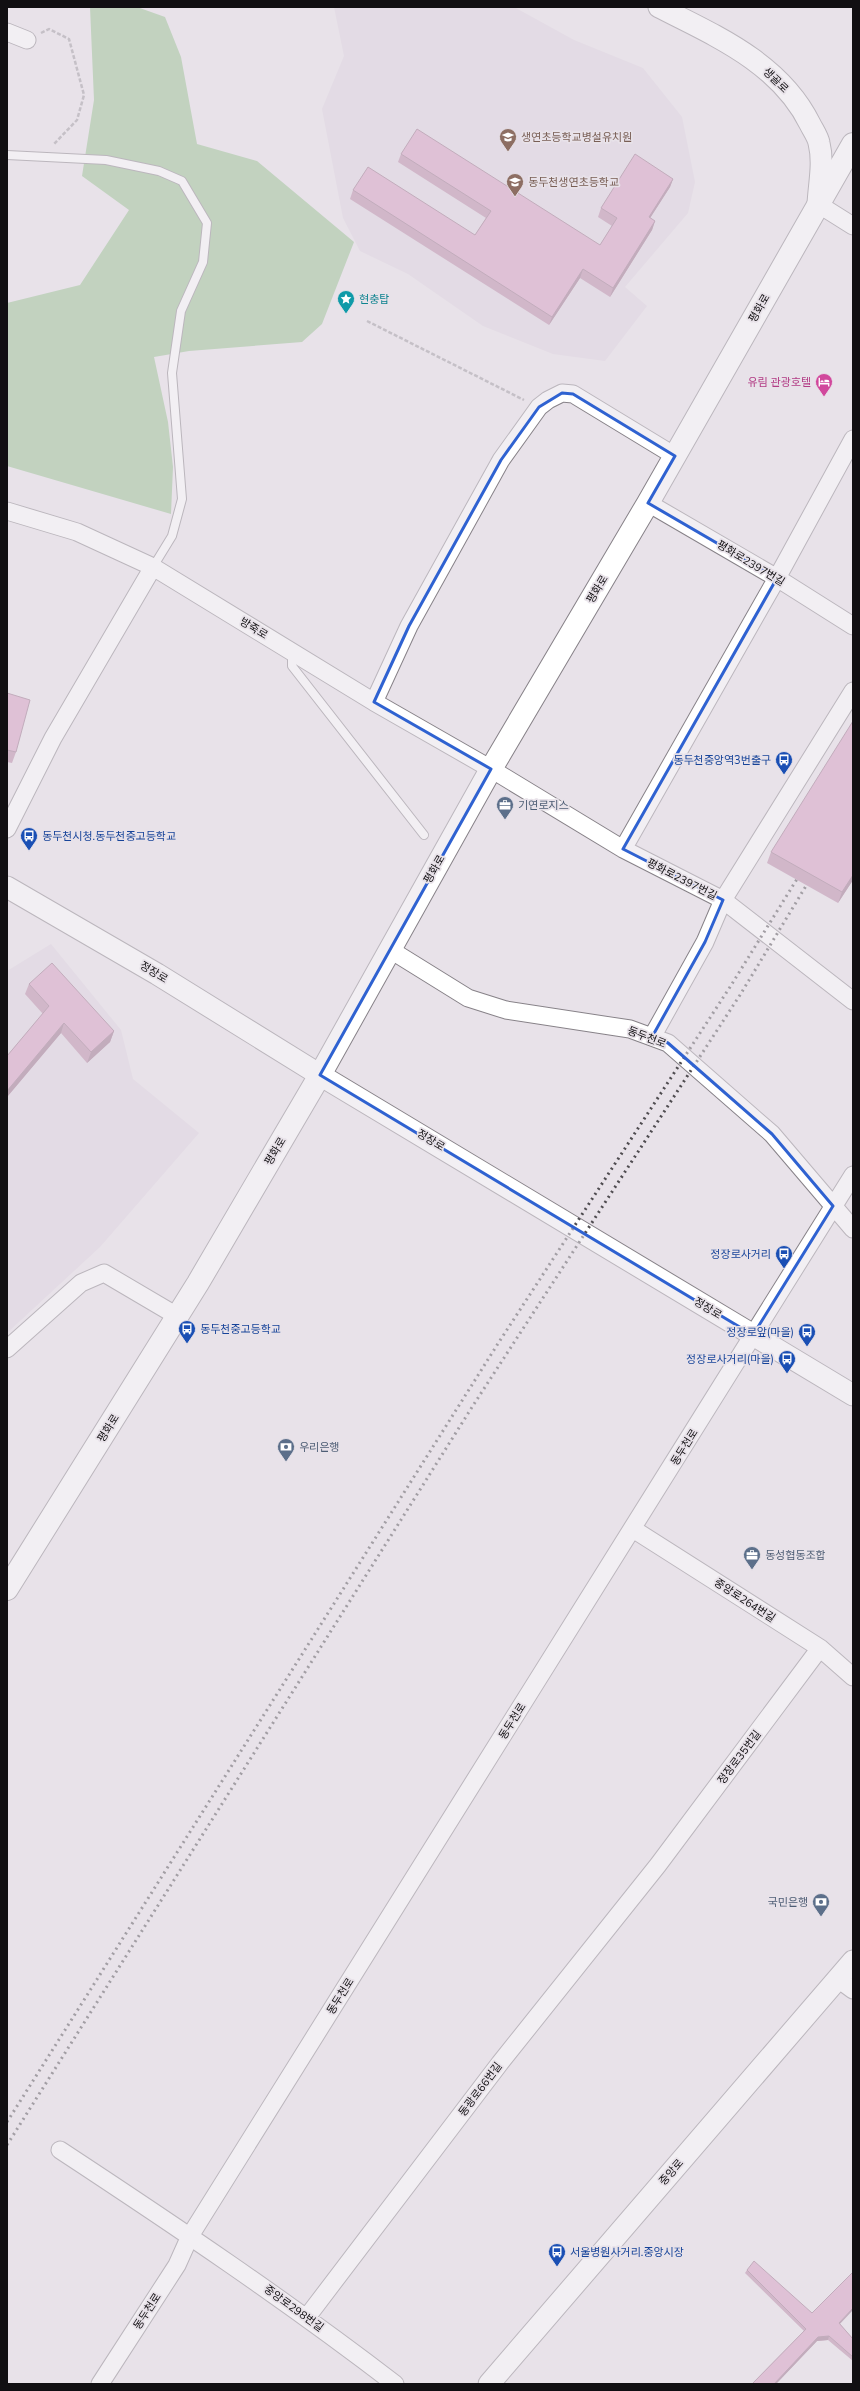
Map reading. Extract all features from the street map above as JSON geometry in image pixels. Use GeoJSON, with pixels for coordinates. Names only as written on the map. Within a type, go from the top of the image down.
{"type":"FeatureCollection","features":[{"type":"Feature","properties":{"kind":"main road","name":"평화로"},"geometry":{"type":"LineString","coordinates":[[7,1589],[177,1316],[320,1075],[389,949],[491,769],[648,503],[853,144]]}},
{"type":"Feature","properties":{"kind":"street","name":"생골로"},"geometry":{"type":"LineString","coordinates":[[659,7],[731,44],[749,56],[781,83],[802,107],[819,142],[821,161],[818,204]]}},
{"type":"Feature","properties":{"kind":"street"},"geometry":{"type":"LineString","coordinates":[[7,32],[28,40]]}},
{"type":"Feature","properties":{"kind":"street"},"geometry":{"type":"LineString","coordinates":[[818,204],[853,226]]}},
{"type":"Feature","properties":{"kind":"street"},"geometry":{"type":"LineString","coordinates":[[374,702],[409,626],[492,475],[539,407],[562,392],[573,394],[675,456]]}},
{"type":"Feature","properties":{"kind":"street"},"geometry":{"type":"LineString","coordinates":[[622,849],[777,578],[853,439]]}},
{"type":"Feature","properties":{"kind":"street","name":"평화로2397번길"},"geometry":{"type":"LineString","coordinates":[[648,503],[777,578],[853,626]]}},
{"type":"Feature","properties":{"kind":"street","name":"방죽로"},"geometry":{"type":"LineString","coordinates":[[7,511],[77,532],[153,567],[374,702],[491,769]]}},
{"type":"Feature","properties":{"kind":"street"},"geometry":{"type":"LineString","coordinates":[[7,829],[53,738],[153,567]]}},
{"type":"Feature","properties":{"kind":"street","name":"평화로2397번길"},"geometry":{"type":"LineString","coordinates":[[491,769],[622,849],[723,900],[853,691]]}},
{"type":"Feature","properties":{"kind":"street","name":"정장로"},"geometry":{"type":"LineString","coordinates":[[7,888],[157,974],[320,1075],[853,1395]]}},
{"type":"Feature","properties":{"kind":"street"},"geometry":{"type":"LineString","coordinates":[[652,1037],[705,942],[723,900],[853,1001]]}},
{"type":"Feature","properties":{"kind":"street","name":"동두천로"},"geometry":{"type":"LineString","coordinates":[[389,949],[468,998],[506,1010],[630,1029],[668,1043],[772,1134],[853,1229]]}},
{"type":"Feature","properties":{"kind":"street","name":"동두천로"},"geometry":{"type":"LineString","coordinates":[[100,2384],[177,2265],[190,2236],[853,1175]]}},
{"type":"Feature","properties":{"kind":"street"},"geometry":{"type":"LineString","coordinates":[[7,1349],[81,1283],[104,1273],[177,1316]]}},
{"type":"Feature","properties":{"kind":"street","name":"중앙로264번길"},"geometry":{"type":"LineString","coordinates":[[633,1529],[820,1648],[853,1677]]}},
{"type":"Feature","properties":{"kind":"street","name":"정장로35번길"},"geometry":{"type":"LineString","coordinates":[[658,1866],[820,1648]]}},
{"type":"Feature","properties":{"kind":"street","name":"동광로66번길"},"geometry":{"type":"LineString","coordinates":[[307,2317],[500,2063],[658,1866]]}},
{"type":"Feature","properties":{"kind":"street","name":"중앙로"},"geometry":{"type":"LineString","coordinates":[[489,2384],[845,1985],[853,1961]]}},
{"type":"Feature","properties":{"kind":"street"},"geometry":{"type":"LineString","coordinates":[[60,2150],[190,2236]]}},
{"type":"Feature","properties":{"kind":"street","name":"중앙로298번길"},"geometry":{"type":"LineString","coordinates":[[190,2236],[307,2317],[396,2384]]}},
{"type":"Feature","properties":{"kind":"lane"},"geometry":{"type":"LineString","coordinates":[[7,155],[106,160],[159,171],[182,181],[207,223],[203,262],[181,311],[172,373],[182,499],[172,536],[153,567]]}},
{"type":"Feature","properties":{"kind":"lane"},"geometry":{"type":"LineString","coordinates":[[292,651],[292,666],[424,835]]}},
{"type":"Feature","properties":{"kind":"path"},"geometry":{"type":"LineString","coordinates":[[28,40],[49,29],[69,39],[84,95],[77,120],[45,156]]}},
{"type":"Feature","properties":{"kind":"path"},"geometry":{"type":"LineString","coordinates":[[367,321],[539,407]]}},
{"type":"Feature","properties":{"kind":"highlighted area"},"geometry":{"type":"Polygon","coordinates":[[[562,393],[573,394],[675,456],[648,503],[777,578],[623,849],[723,900],[705,942],[652,1037],[668,1043],[772,1134],[833,1206],[753,1335],[320,1075],[491,769],[374,702],[409,626],[501,460],[539,407],[562,393]]]}},
{"type":"Feature","properties":{"kind":"shaded area","name":"동두천생연초등학교"},"geometry":{"type":"Polygon","coordinates":[[[334,7],[514,7],[574,40],[643,68],[682,117],[695,182],[688,213],[625,287],[647,306],[605,361],[553,354],[483,326],[408,274],[360,251],[343,218],[322,109],[344,56],[334,7]]]}},
{"type":"Feature","properties":{"kind":"shaded area"},"geometry":{"type":"Polygon","coordinates":[[[51,944],[121,1030],[133,1079],[199,1133],[100,1247],[7,1333],[7,971],[51,944]]]}},
{"type":"Feature","properties":{"kind":"green space"},"geometry":{"type":"Polygon","coordinates":[[[90,7],[137,7],[165,17],[181,57],[197,144],[257,161],[354,242],[322,324],[302,342],[189,351],[154,357],[168,422],[173,467],[171,514],[7,466],[7,303],[80,285],[129,210],[82,176],[94,100],[90,7]]]}},
{"type":"Feature","properties":{"kind":"building"},"geometry":{"type":"Polygon","coordinates":[[[417,129],[600,245],[617,218],[601,208],[635,154],[673,179],[649,217],[655,221],[613,288],[583,269],[552,317],[353,190],[368,167],[475,235],[491,211],[401,154],[417,129]]]}},
{"type":"Feature","properties":{"kind":"building"},"geometry":{"type":"Polygon","coordinates":[[[7,693],[30,700],[16,752],[7,750],[7,693]]]}},
{"type":"Feature","properties":{"kind":"building"},"geometry":{"type":"Polygon","coordinates":[[[853,721],[853,875],[842,892],[771,852],[853,721]]]}},
{"type":"Feature","properties":{"kind":"building"},"geometry":{"type":"Polygon","coordinates":[[[52,963],[114,1031],[91,1052],[64,1023],[7,1091],[7,1056],[49,1006],[29,984],[52,963]]]}},
{"type":"Feature","properties":{"kind":"building"},"geometry":{"type":"Polygon","coordinates":[[[754,2261],[812,2313],[853,2272],[853,2308],[839,2323],[853,2339],[853,2357],[829,2336],[818,2337],[774,2384],[752,2384],[806,2329],[747,2270],[754,2261]]]}},
{"type":"Feature","properties":{"kind":"railway"},"geometry":{"type":"LineString","coordinates":[[7,2122],[499,1342],[730,987],[802,871]]}},
{"type":"Feature","properties":{"kind":"railway"},"geometry":{"type":"LineString","coordinates":[[7,2145],[474,1404],[740,995],[812,876]]}},
{"type":"Feature","properties":{"kind":"place","name":"생연초등학교병설유치원"},"geometry":{"type":"Point","coordinates":[508,152]}},
{"type":"Feature","properties":{"kind":"place","name":"동두천생연초등학교"},"geometry":{"type":"Point","coordinates":[515,197]}},
{"type":"Feature","properties":{"kind":"place","name":"현충탑"},"geometry":{"type":"Point","coordinates":[346,314]}},
{"type":"Feature","properties":{"kind":"place","name":"유림 관광호텔"},"geometry":{"type":"Point","coordinates":[824,397]}},
{"type":"Feature","properties":{"kind":"place","name":"동두천중앙역3번출구"},"geometry":{"type":"Point","coordinates":[784,775]}},
{"type":"Feature","properties":{"kind":"place","name":"기연로지스"},"geometry":{"type":"Point","coordinates":[505,820]}},
{"type":"Feature","properties":{"kind":"place","name":"동두천시청.동두천중고등학교"},"geometry":{"type":"Point","coordinates":[29,851]}},
{"type":"Feature","properties":{"kind":"place","name":"정장로사거리"},"geometry":{"type":"Point","coordinates":[784,1269]}},
{"type":"Feature","properties":{"kind":"place","name":"동두천중고등학교"},"geometry":{"type":"Point","coordinates":[187,1344]}},
{"type":"Feature","properties":{"kind":"place","name":"정장로앞(마을)"},"geometry":{"type":"Point","coordinates":[807,1347]}},
{"type":"Feature","properties":{"kind":"place","name":"정장로사거리(마을)"},"geometry":{"type":"Point","coordinates":[787,1374]}},
{"type":"Feature","properties":{"kind":"place","name":"우리은행"},"geometry":{"type":"Point","coordinates":[286,1462]}},
{"type":"Feature","properties":{"kind":"place","name":"동성협동조합"},"geometry":{"type":"Point","coordinates":[752,1570]}},
{"type":"Feature","properties":{"kind":"place","name":"국민은행"},"geometry":{"type":"Point","coordinates":[821,1917]}},
{"type":"Feature","properties":{"kind":"place","name":"서울병원사거리.중앙시장"},"geometry":{"type":"Point","coordinates":[557,2267]}}]}
